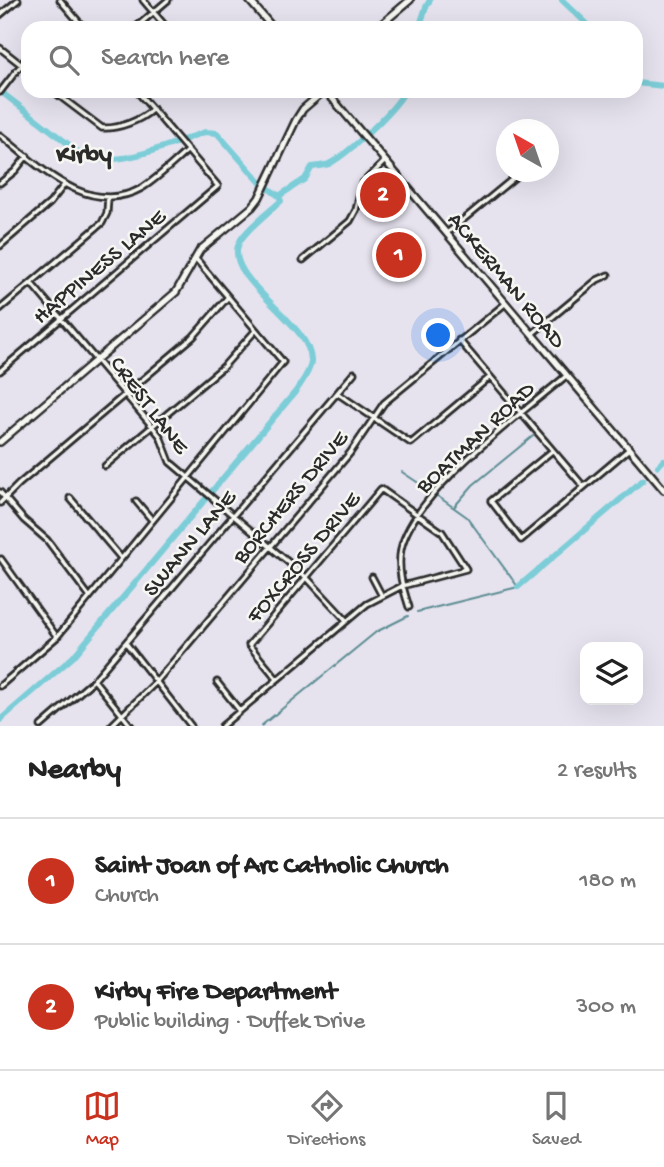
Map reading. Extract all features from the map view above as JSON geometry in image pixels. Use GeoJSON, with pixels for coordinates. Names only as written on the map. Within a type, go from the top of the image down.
{"type":"FeatureCollection","features":[{"type":"Feature","properties":{"kind":"street"},"geometry":{"type":"LineString","coordinates":[[0,15],[18,0]]}},
{"type":"Feature","properties":{"kind":"street"},"geometry":{"type":"LineString","coordinates":[[60,0],[78,21]]}},
{"type":"Feature","properties":{"kind":"street"},"geometry":{"type":"LineString","coordinates":[[143,0],[161,21]]}},
{"type":"Feature","properties":{"kind":"street"},"geometry":{"type":"LineString","coordinates":[[143,21],[168,0]]}},
{"type":"Feature","properties":{"kind":"street"},"geometry":{"type":"LineString","coordinates":[[249,0],[267,21]]}},
{"type":"Feature","properties":{"kind":"street"},"geometry":{"type":"LineString","coordinates":[[385,21],[410,0]]}},
{"type":"Feature","properties":{"kind":"street"},"geometry":{"type":"LineString","coordinates":[[0,48],[21,65],[0,92]]}},
{"type":"Feature","properties":{"kind":"street"},"geometry":{"type":"LineString","coordinates":[[63,98],[102,128],[130,122],[143,117],[152,109]]}},
{"type":"Feature","properties":{"kind":"street"},"geometry":{"type":"LineString","coordinates":[[0,135],[64,184],[88,195],[108,197],[128,194],[141,188],[187,149],[143,98]]}},
{"type":"Feature","properties":{"kind":"street"},"geometry":{"type":"LineString","coordinates":[[0,442],[176,292],[195,257],[207,243],[252,206],[269,178],[296,120],[303,109],[316,98]]}},
{"type":"Feature","properties":{"kind":"street","name":"ACKERMAN ROAD"},"geometry":{"type":"LineString","coordinates":[[331,98],[664,490]]}},
{"type":"Feature","properties":{"kind":"street","name":"HAPPINESS LANE"},"geometry":{"type":"LineString","coordinates":[[0,371],[218,186],[187,149]]}},
{"type":"Feature","properties":{"kind":"street"},"geometry":{"type":"LineString","coordinates":[[0,183],[15,171],[27,156]]}},
{"type":"Feature","properties":{"kind":"street"},"geometry":{"type":"LineString","coordinates":[[303,260],[350,221],[356,210],[362,184],[385,161]]}},
{"type":"Feature","properties":{"kind":"street"},"geometry":{"type":"LineString","coordinates":[[447,233],[509,182]]}},
{"type":"Feature","properties":{"kind":"street"},"geometry":{"type":"LineString","coordinates":[[0,246],[50,203],[64,184]]}},
{"type":"Feature","properties":{"kind":"street"},"geometry":{"type":"LineString","coordinates":[[0,309],[102,223],[107,213],[108,197]]}},
{"type":"Feature","properties":{"kind":"street"},"geometry":{"type":"LineString","coordinates":[[0,686],[57,637],[283,362],[195,257]]}},
{"type":"Feature","properties":{"kind":"street"},"geometry":{"type":"LineString","coordinates":[[532,334],[597,280],[608,275]]}},
{"type":"Feature","properties":{"kind":"street","name":"CREST LANE"},"geometry":{"type":"LineString","coordinates":[[31,283],[160,436],[168,459],[307,578],[346,620]]}},
{"type":"Feature","properties":{"kind":"street"},"geometry":{"type":"LineString","coordinates":[[0,503],[193,337],[228,297]]}},
{"type":"Feature","properties":{"kind":"street","name":"BORCHERS DRIVE"},"geometry":{"type":"LineString","coordinates":[[111,726],[156,682],[349,453],[384,403],[506,303]]}},
{"type":"Feature","properties":{"kind":"street"},"geometry":{"type":"LineString","coordinates":[[105,466],[223,367],[256,330]]}},
{"type":"Feature","properties":{"kind":"street"},"geometry":{"type":"LineString","coordinates":[[459,340],[583,487]]}},
{"type":"Feature","properties":{"kind":"street","name":"SWANN LANE"},"geometry":{"type":"LineString","coordinates":[[41,726],[94,680],[354,373]]}},
{"type":"Feature","properties":{"kind":"street","name":"BOATMAN ROAD"},"geometry":{"type":"LineString","coordinates":[[409,607],[402,586],[401,548],[426,500],[452,474],[567,375]]}},
{"type":"Feature","properties":{"kind":"street"},"geometry":{"type":"LineString","coordinates":[[337,393],[411,443],[490,377]]}},
{"type":"Feature","properties":{"kind":"street"},"geometry":{"type":"LineString","coordinates":[[552,451],[491,501],[521,540],[629,449]]}},
{"type":"Feature","properties":{"kind":"street","name":"FOXCROSS DRIVE"},"geometry":{"type":"LineString","coordinates":[[277,679],[249,645],[381,489],[417,515]]}},
{"type":"Feature","properties":{"kind":"street"},"geometry":{"type":"LineString","coordinates":[[0,492],[24,520],[47,540],[89,596]]}},
{"type":"Feature","properties":{"kind":"street"},"geometry":{"type":"LineString","coordinates":[[70,498],[121,558]]}},
{"type":"Feature","properties":{"kind":"street"},"geometry":{"type":"LineString","coordinates":[[136,501],[152,520]]}},
{"type":"Feature","properties":{"kind":"street"},"geometry":{"type":"LineString","coordinates":[[222,726],[346,620],[382,596],[402,586],[466,569],[442,532],[417,515]]}},
{"type":"Feature","properties":{"kind":"street"},"geometry":{"type":"LineString","coordinates":[[1,559],[57,637]]}},
{"type":"Feature","properties":{"kind":"street"},"geometry":{"type":"LineString","coordinates":[[372,577],[382,596]]}},
{"type":"Feature","properties":{"kind":"street"},"geometry":{"type":"LineString","coordinates":[[126,643],[191,726]]}},
{"type":"Feature","properties":{"kind":"street"},"geometry":{"type":"LineString","coordinates":[[94,680],[131,726]]}},
{"type":"Feature","properties":{"kind":"street"},"geometry":{"type":"LineString","coordinates":[[217,682],[240,711]]}},
{"type":"Feature","properties":{"kind":"waterway"},"geometry":{"type":"LineString","coordinates":[[421,21],[430,0]]}},
{"type":"Feature","properties":{"kind":"waterway"},"geometry":{"type":"LineString","coordinates":[[562,0],[584,21]]}},
{"type":"Feature","properties":{"kind":"waterway"},"geometry":{"type":"LineString","coordinates":[[643,84],[664,86]]}},
{"type":"Feature","properties":{"kind":"waterway"},"geometry":{"type":"LineString","coordinates":[[0,91],[85,157],[130,157],[205,132],[217,133],[261,183],[279,196],[305,179],[312,167],[329,164],[348,151],[400,98]]}},
{"type":"Feature","properties":{"kind":"waterway"},"geometry":{"type":"LineString","coordinates":[[0,720],[73,657],[296,391],[307,373],[311,362],[308,347],[298,332],[243,271],[237,257],[242,238],[281,201],[279,196]]}},
{"type":"Feature","properties":{"kind":"waterway"},"geometry":{"type":"LineString","coordinates":[[454,507],[473,485],[533,436]]}},
{"type":"Feature","properties":{"kind":"waterway"},"geometry":{"type":"LineString","coordinates":[[658,466],[664,460]]}},
{"type":"Feature","properties":{"kind":"waterway"},"geometry":{"type":"LineString","coordinates":[[402,472],[429,490]]}},
{"type":"Feature","properties":{"kind":"waterway"},"geometry":{"type":"LineString","coordinates":[[518,587],[643,480]]}},
{"type":"Feature","properties":{"kind":"waterway"},"geometry":{"type":"LineString","coordinates":[[417,612],[518,587],[467,517],[436,495]]}},
{"type":"Feature","properties":{"kind":"waterway"},"geometry":{"type":"LineString","coordinates":[[261,726],[376,632],[408,616]]}},
{"type":"Feature","properties":{"kind":"place","name":"Kirby Fire Department"},"geometry":{"type":"Point","coordinates":[383,195]}},
{"type":"Feature","properties":{"kind":"place","name":"Saint Joan of Arc Catholic Church"},"geometry":{"type":"Point","coordinates":[399,255]}},
{"type":"Feature","properties":{"kind":"district","name":"Kirby"},"geometry":{"type":"Point","coordinates":[84,152]}}]}
